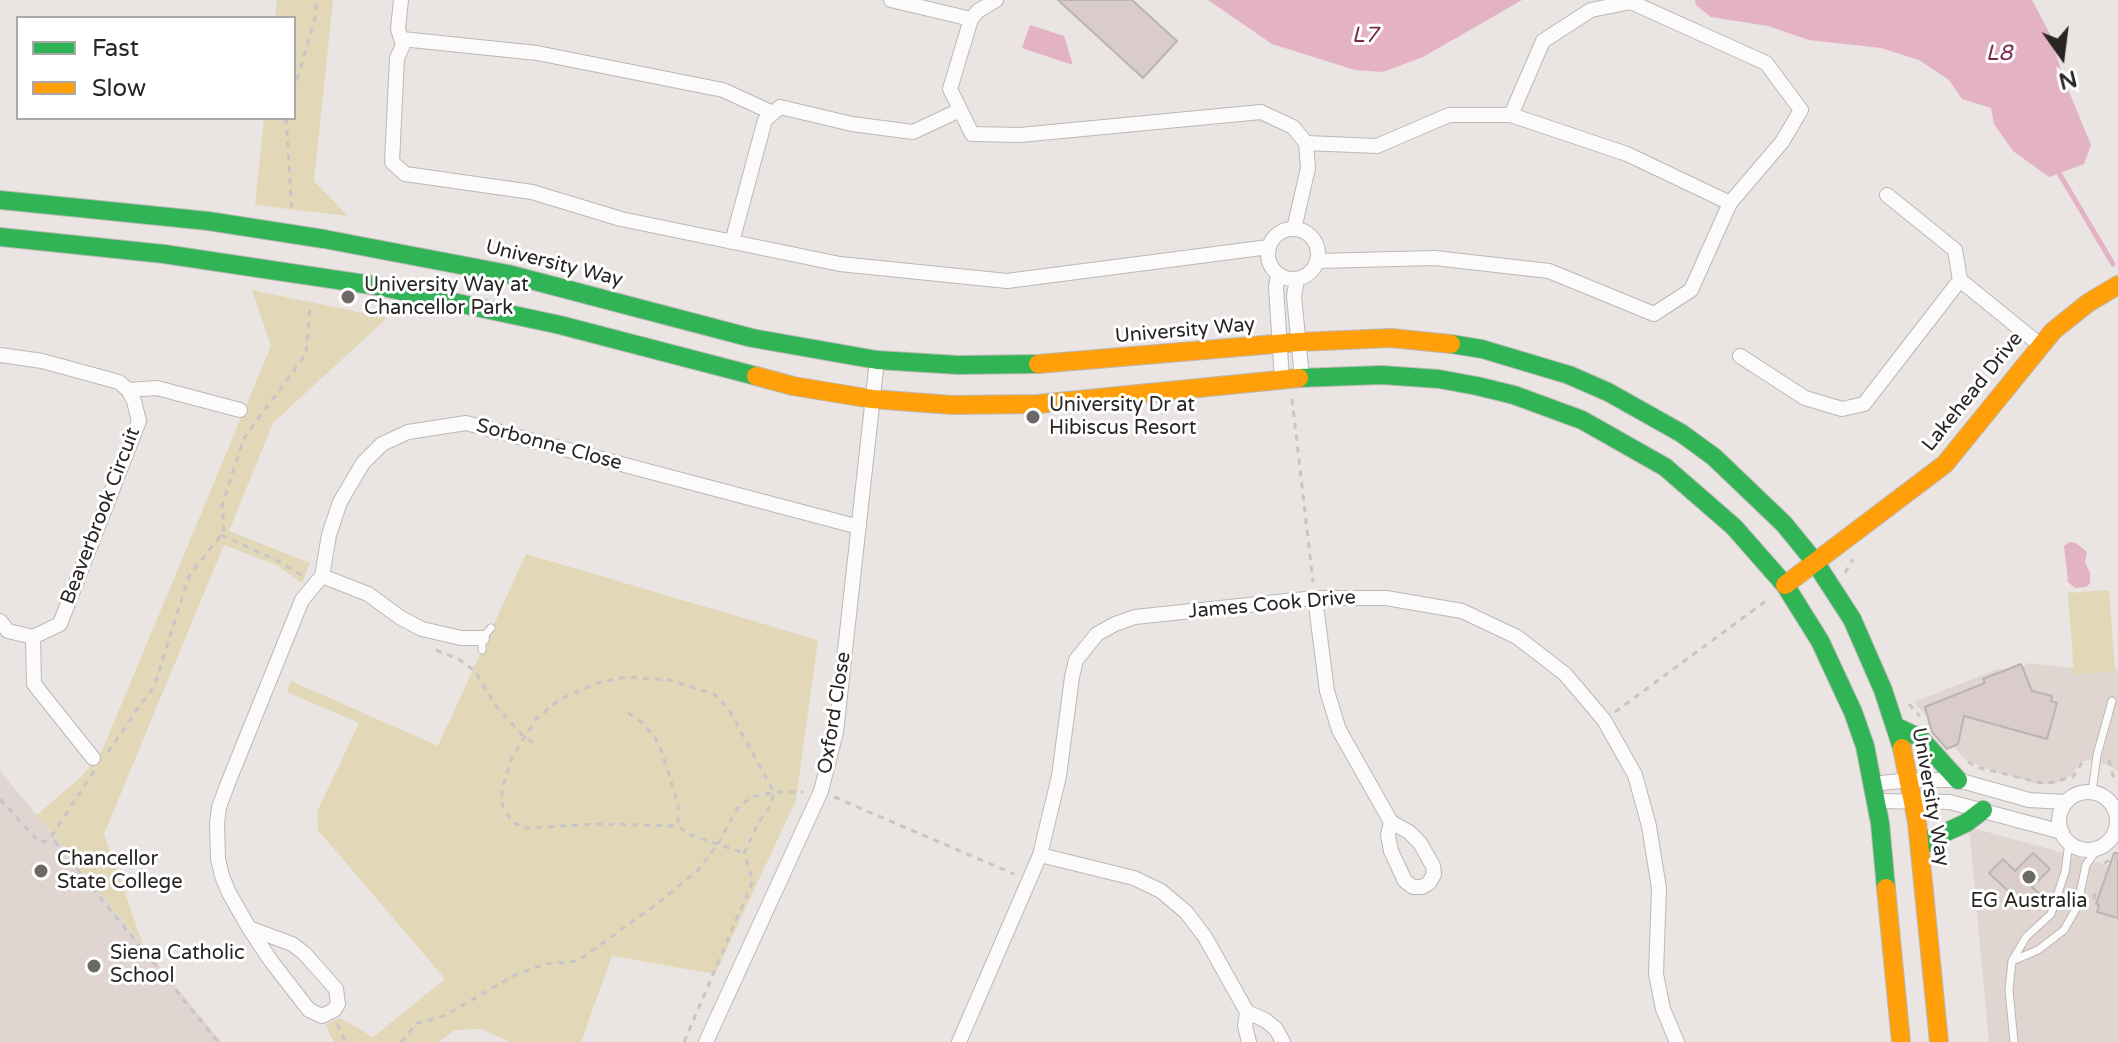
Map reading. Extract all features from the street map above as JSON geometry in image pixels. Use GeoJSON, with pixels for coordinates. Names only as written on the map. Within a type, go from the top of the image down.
{"type":"FeatureCollection","features":[{"type":"Feature","properties":{"kind":"main road","name":"University Way"},"geometry":{"type":"LineString","coordinates":[[0,200],[208,221],[324,239],[508,274],[752,338],[877,360],[958,365],[1051,364],[1299,342],[1391,338],[1436,341],[1482,349],[1569,375],[1647,412],[1714,457],[1784,524],[1815,562],[1852,619],[1897,727],[1909,780],[1920,848],[1939,1042]]}},
{"type":"Feature","properties":{"kind":"main road"},"geometry":{"type":"LineString","coordinates":[[0,237],[164,254],[378,286],[560,325],[793,386],[872,399],[952,405],[1038,404],[1292,379],[1382,375],[1439,379],[1514,395],[1582,420],[1665,467],[1734,527],[1785,585],[1820,641],[1865,746],[1875,792],[1901,1042]]}},
{"type":"Feature","properties":{"kind":"main road","name":"Lakehead Drive"},"geometry":{"type":"LineString","coordinates":[[1785,585],[1945,464],[2040,345],[2070,317],[2118,285]]}},
{"type":"Feature","properties":{"kind":"main road"},"geometry":{"type":"LineString","coordinates":[[1897,727],[1920,738],[1958,780]]}},
{"type":"Feature","properties":{"kind":"main road"},"geometry":{"type":"LineString","coordinates":[[1920,848],[1983,810]]}},
{"type":"Feature","properties":{"kind":"street"},"geometry":{"type":"LineString","coordinates":[[401,0],[398,29],[403,45],[397,58],[392,162],[405,174],[532,192],[621,219],[840,264],[1007,281],[1269,247]]}},
{"type":"Feature","properties":{"kind":"street"},"geometry":{"type":"LineString","coordinates":[[891,0],[971,19]]}},
{"type":"Feature","properties":{"kind":"street"},"geometry":{"type":"LineString","coordinates":[[996,0],[971,19],[950,89],[972,134],[1020,135],[1261,112],[1293,127],[1306,143],[1308,168],[1294,229]]}},
{"type":"Feature","properties":{"kind":"street"},"geometry":{"type":"LineString","coordinates":[[1317,261],[1435,258],[1549,271],[1654,314],[1691,290],[1730,203],[1782,142],[1801,110],[1766,63],[1631,2],[1591,10],[1543,41],[1511,115]]}},
{"type":"Feature","properties":{"kind":"street"},"geometry":{"type":"LineString","coordinates":[[402,39],[537,53],[723,90],[773,113]]}},
{"type":"Feature","properties":{"kind":"street"},"geometry":{"type":"LineString","coordinates":[[732,242],[765,120],[780,107],[852,124],[913,132],[960,110]]}},
{"type":"Feature","properties":{"kind":"street"},"geometry":{"type":"LineString","coordinates":[[1306,143],[1377,146],[1449,115],[1511,115],[1627,154],[1730,203]]}},
{"type":"Feature","properties":{"kind":"street"},"geometry":{"type":"LineString","coordinates":[[1887,195],[1955,250],[1960,280],[2040,345]]}},
{"type":"Feature","properties":{"kind":"street"},"geometry":{"type":"LineString","coordinates":[[1278,274],[1297,279],[1312,271],[1318,251],[1310,235],[1294,229],[1279,233],[1269,247],[1268,258],[1278,274],[1279,345],[1292,379]]}},
{"type":"Feature","properties":{"kind":"street"},"geometry":{"type":"LineString","coordinates":[[1292,379],[1299,342],[1294,296],[1297,279]]}},
{"type":"Feature","properties":{"kind":"street"},"geometry":{"type":"LineString","coordinates":[[1740,356],[1805,398],[1842,409],[1864,404],[1960,280]]}},
{"type":"Feature","properties":{"kind":"street"},"geometry":{"type":"LineString","coordinates":[[0,355],[42,361],[119,382],[128,390],[157,388],[240,410]]}},
{"type":"Feature","properties":{"kind":"street","name":"Oxford Close"},"geometry":{"type":"LineString","coordinates":[[706,1042],[821,791],[836,732],[877,360]]}},
{"type":"Feature","properties":{"kind":"street","name":"Beaverbrook Circuit"},"geometry":{"type":"LineString","coordinates":[[33,637],[60,624],[139,421],[128,390]]}},
{"type":"Feature","properties":{"kind":"street","name":"Sorbonne Close"},"geometry":{"type":"LineString","coordinates":[[331,1013],[322,1016],[309,1010],[271,961],[229,893],[220,867],[217,842],[219,807],[302,600],[322,576],[329,535],[340,502],[363,463],[382,444],[408,432],[466,423],[859,527]]}},
{"type":"Feature","properties":{"kind":"street"},"geometry":{"type":"LineString","coordinates":[[322,576],[368,594],[422,629],[461,638],[485,639]]}},
{"type":"Feature","properties":{"kind":"street"},"geometry":{"type":"LineString","coordinates":[[1315,598],[1331,709],[1339,730],[1391,822]]}},
{"type":"Feature","properties":{"kind":"street","name":"James Cook Drive"},"geometry":{"type":"LineString","coordinates":[[959,1042],[1040,855],[1059,776],[1076,660],[1097,634],[1135,617],[1315,598],[1386,598],[1462,611],[1517,637],[1541,655],[1565,674],[1604,720],[1635,775],[1649,826],[1659,888],[1656,974],[1672,1040]]}},
{"type":"Feature","properties":{"kind":"street"},"geometry":{"type":"LineString","coordinates":[[0,621],[8,631],[33,637],[34,684],[100,759]]}},
{"type":"Feature","properties":{"kind":"street"},"geometry":{"type":"LineString","coordinates":[[1875,792],[1909,780],[1958,780],[2029,800],[2066,802]]}},
{"type":"Feature","properties":{"kind":"street"},"geometry":{"type":"LineString","coordinates":[[1875,792],[1913,800],[1950,802],[1983,810],[2065,837],[2083,849],[2109,842],[2117,826],[2117,810],[2106,798],[2092,792],[2074,796],[2066,802],[2060,816],[2065,837]]}},
{"type":"Feature","properties":{"kind":"street"},"geometry":{"type":"LineString","coordinates":[[1040,855],[1134,878],[1161,891],[1186,912],[1205,937],[1247,1012],[1276,1029],[1283,1042]]}},
{"type":"Feature","properties":{"kind":"street"},"geometry":{"type":"LineString","coordinates":[[249,928],[292,944],[304,953],[336,989],[338,1004],[331,1013]]}},
{"type":"Feature","properties":{"kind":"street"},"geometry":{"type":"LineString","coordinates":[[1247,1012],[1245,1026],[1249,1042]]}},
{"type":"Feature","properties":{"kind":"lane"},"geometry":{"type":"LineString","coordinates":[[2092,792],[2097,755],[2112,701]]}},
{"type":"Feature","properties":{"kind":"lane"},"geometry":{"type":"LineString","coordinates":[[2014,1042],[2009,990],[2012,961],[2026,937],[2051,914],[2065,872],[2065,837]]}},
{"type":"Feature","properties":{"kind":"lane"},"geometry":{"type":"LineString","coordinates":[[2012,961],[2038,950],[2064,930],[2077,907],[2086,865],[2109,842]]}},
{"type":"Feature","properties":{"kind":"path"},"geometry":{"type":"LineString","coordinates":[[296,84],[316,14],[316,0]]}},
{"type":"Feature","properties":{"kind":"path"},"geometry":{"type":"LineString","coordinates":[[286,120],[293,218]]}},
{"type":"Feature","properties":{"kind":"path"},"geometry":{"type":"LineString","coordinates":[[0,799],[37,840],[44,842],[51,837],[100,759],[155,684],[189,576],[224,529],[222,506],[244,438],[306,354],[310,308]]}},
{"type":"Feature","properties":{"kind":"path"},"geometry":{"type":"LineString","coordinates":[[1292,379],[1315,598]]}},
{"type":"Feature","properties":{"kind":"path"},"geometry":{"type":"LineString","coordinates":[[1604,720],[1785,585]]}},
{"type":"Feature","properties":{"kind":"path"},"geometry":{"type":"LineString","coordinates":[[684,1042],[753,881],[744,853],[771,805],[774,792],[728,708],[714,694],[696,686],[646,677],[597,683],[559,700],[537,718],[512,757],[502,789],[502,805],[511,821],[524,828],[601,824],[678,826],[688,834],[744,853]]}},
{"type":"Feature","properties":{"kind":"path"},"geometry":{"type":"LineString","coordinates":[[1906,700],[1922,718]]}},
{"type":"Feature","properties":{"kind":"path"},"geometry":{"type":"LineString","coordinates":[[628,713],[643,723],[662,752],[678,805],[678,826]]}},
{"type":"Feature","properties":{"kind":"path"},"geometry":{"type":"LineString","coordinates":[[1968,762],[1980,768],[2046,784],[2073,777],[2083,762],[2084,752],[2108,758],[2118,782]]}},
{"type":"Feature","properties":{"kind":"path"},"geometry":{"type":"LineString","coordinates":[[401,1042],[417,1023],[444,1016],[515,975],[545,964],[578,961],[698,870],[718,844],[737,809],[751,797],[774,792],[821,791],[1029,880]]}},
{"type":"Feature","properties":{"kind":"path"},"geometry":{"type":"LineString","coordinates":[[51,837],[218,1042]]}},
{"type":"Feature","properties":{"kind":"path"},"geometry":{"type":"LineString","coordinates":[[2094,899],[2096,875],[2105,861],[2118,856]]}},
{"type":"Feature","properties":{"kind":"path"},"geometry":{"type":"LineString","coordinates":[[331,1013],[346,1042]]}},
{"type":"Feature","properties":{"kind":"shaded area"},"geometry":{"type":"Polygon","coordinates":[[[277,0],[333,0],[314,181],[348,216],[255,205],[264,120],[296,120],[296,16],[275,16],[277,0]]]}},
{"type":"Feature","properties":{"kind":"shaded area"},"geometry":{"type":"Polygon","coordinates":[[[252,290],[387,318],[273,423],[229,531],[310,563],[302,583],[276,565],[224,545],[104,834],[144,947],[37,815],[83,775],[102,751],[271,346],[252,290]]]}},
{"type":"Feature","properties":{"kind":"shaded area"},"geometry":{"type":"Polygon","coordinates":[[[526,554],[818,640],[796,800],[715,974],[612,956],[581,1042],[510,1042],[481,1029],[455,1030],[439,1042],[335,1042],[326,1024],[340,1018],[373,1037],[445,979],[318,830],[317,812],[359,723],[287,692],[291,681],[438,746],[526,554]]]}},
{"type":"Feature","properties":{"kind":"shaded area"},"geometry":{"type":"Polygon","coordinates":[[[2109,590],[2115,671],[2074,675],[2068,593],[2109,590]]]}},
{"type":"Feature","properties":{"kind":"shaded area"},"geometry":{"type":"Polygon","coordinates":[[[2030,663],[2089,670],[2118,668],[2118,772],[2109,765],[2087,760],[2079,763],[2073,774],[2054,784],[2039,784],[1999,773],[1967,761],[1914,702],[2001,668],[2004,674],[2030,663]]]}},
{"type":"Feature","properties":{"kind":"shaded area"},"geometry":{"type":"Polygon","coordinates":[[[0,771],[50,831],[221,1042],[0,1042],[0,771]]]}},
{"type":"Feature","properties":{"kind":"shaded area"},"geometry":{"type":"Polygon","coordinates":[[[1969,827],[2118,868],[2118,1042],[1989,1042],[1969,827]]]}},
{"type":"Feature","properties":{"kind":"water","name":"L7"},"geometry":{"type":"Polygon","coordinates":[[[1208,0],[1522,0],[1423,57],[1383,72],[1355,70],[1272,44],[1208,0]]]}},
{"type":"Feature","properties":{"kind":"water","name":"L8"},"geometry":{"type":"Polygon","coordinates":[[[1695,0],[2032,0],[2050,34],[2063,77],[2091,145],[2084,164],[2049,177],[2013,151],[1994,124],[1991,108],[1962,99],[1949,80],[1919,60],[1881,48],[1809,40],[1768,26],[1711,17],[1696,5],[1695,0]]]}},
{"type":"Feature","properties":{"kind":"water"},"geometry":{"type":"Polygon","coordinates":[[[1030,25],[1064,36],[1073,65],[1022,48],[1030,25]]]}},
{"type":"Feature","properties":{"kind":"water"},"geometry":{"type":"Polygon","coordinates":[[[2069,542],[2076,543],[2087,552],[2085,562],[2090,583],[2086,587],[2075,588],[2068,582],[2064,546],[2069,542]]]}},
{"type":"Feature","properties":{"kind":"building"},"geometry":{"type":"Polygon","coordinates":[[[1058,0],[1132,0],[1177,41],[1143,78],[1058,0]]]}},
{"type":"Feature","properties":{"kind":"building"},"geometry":{"type":"Polygon","coordinates":[[[2021,664],[2032,691],[2052,696],[2051,701],[2057,703],[2047,739],[1964,716],[1958,744],[1947,749],[1932,732],[1925,707],[1985,683],[1983,679],[2021,664]]]}},
{"type":"Feature","properties":{"kind":"building"},"geometry":{"type":"Polygon","coordinates":[[[2033,853],[2050,869],[2032,887],[2041,895],[2028,910],[1989,873],[2003,859],[2015,871],[2033,853]]]}},
{"type":"Feature","properties":{"kind":"building"},"geometry":{"type":"Polygon","coordinates":[[[2114,853],[2118,853],[2118,918],[2097,912],[2099,905],[2096,904],[2114,853]]]}},
{"type":"Feature","properties":{"kind":"waterway"},"geometry":{"type":"LineString","coordinates":[[2056,168],[2113,264]]}},
{"type":"Feature","properties":{"kind":"traffic: fast"},"geometry":{"type":"LineString","coordinates":[[0,200],[208,221],[324,239],[508,274],[752,338],[877,360],[958,365],[1038,364]]}},
{"type":"Feature","properties":{"kind":"traffic: fast"},"geometry":{"type":"LineString","coordinates":[[0,237],[164,254],[378,286],[560,325],[756,376]]}},
{"type":"Feature","properties":{"kind":"traffic: fast"},"geometry":{"type":"LineString","coordinates":[[1451,344],[1482,349],[1569,375],[1608,392],[1681,433],[1714,457],[1784,524],[1815,562],[1852,619],[1883,690],[1902,748]]}},
{"type":"Feature","properties":{"kind":"traffic: fast"},"geometry":{"type":"LineString","coordinates":[[1299,378],[1382,375],[1439,379],[1477,386],[1514,395],[1582,420],[1665,467],[1734,527],[1785,585],[1820,641],[1865,746],[1880,823],[1886,888]]}},
{"type":"Feature","properties":{"kind":"traffic: fast"},"geometry":{"type":"LineString","coordinates":[[1897,727],[1920,738],[1958,780]]}},
{"type":"Feature","properties":{"kind":"traffic: fast"},"geometry":{"type":"LineString","coordinates":[[1920,848],[1983,810]]}},
{"type":"Feature","properties":{"kind":"traffic: slow"},"geometry":{"type":"LineString","coordinates":[[1785,585],[1945,464],[2053,331],[2088,303],[2118,285]]}},
{"type":"Feature","properties":{"kind":"traffic: slow"},"geometry":{"type":"LineString","coordinates":[[1038,364],[1299,342],[1391,338],[1451,344]]}},
{"type":"Feature","properties":{"kind":"traffic: slow"},"geometry":{"type":"LineString","coordinates":[[756,376],[793,386],[872,399],[952,405],[1038,404],[1299,378]]}},
{"type":"Feature","properties":{"kind":"traffic: slow"},"geometry":{"type":"LineString","coordinates":[[1902,748],[1917,822],[1939,1042]]}},
{"type":"Feature","properties":{"kind":"traffic: slow"},"geometry":{"type":"LineString","coordinates":[[1886,888],[1901,1042]]}},
{"type":"Feature","properties":{"kind":"place","name":"University Way at Chancellor Park"},"geometry":{"type":"Point","coordinates":[348,297]}},
{"type":"Feature","properties":{"kind":"place","name":"University Dr at Hibiscus Resort"},"geometry":{"type":"Point","coordinates":[1033,417]}},
{"type":"Feature","properties":{"kind":"place","name":"Chancellor State College"},"geometry":{"type":"Point","coordinates":[41,871]}},
{"type":"Feature","properties":{"kind":"place","name":"EG Australia"},"geometry":{"type":"Point","coordinates":[2029,877]}},
{"type":"Feature","properties":{"kind":"place","name":"Siena Catholic School"},"geometry":{"type":"Point","coordinates":[94,966]}}]}
